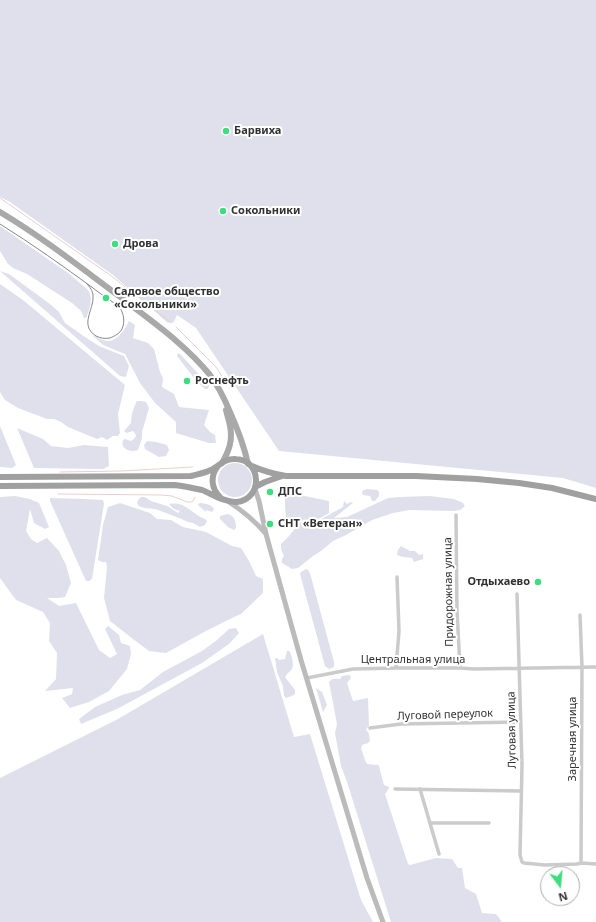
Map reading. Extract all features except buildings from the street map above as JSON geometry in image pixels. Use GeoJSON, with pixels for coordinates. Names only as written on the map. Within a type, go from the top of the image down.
{"type":"FeatureCollection","features":[{"type":"Feature","properties":{"kind":"highway"},"geometry":{"type":"LineString","coordinates":[[0,478],[190,476],[201,474],[229,459],[235,458],[241,459],[249,465],[254,470],[256,476],[253,493],[248,498],[236,502],[226,501],[200,490],[175,485],[0,486]]}},
{"type":"Feature","properties":{"kind":"highway"},"geometry":{"type":"LineString","coordinates":[[220,464],[213,474],[213,486],[219,496],[226,501]]}},
{"type":"Feature","properties":{"kind":"highway"},"geometry":{"type":"LineString","coordinates":[[249,465],[274,474],[286,476],[416,476],[519,483],[546,487],[596,500]]}},
{"type":"Feature","properties":{"kind":"highway"},"geometry":{"type":"LineString","coordinates":[[255,488],[275,478],[286,476]]}},
{"type":"Feature","properties":{"kind":"main road"},"geometry":{"type":"LineString","coordinates":[[0,212],[39,237],[168,334],[185,349],[210,376],[224,398],[244,444],[249,465]]}},
{"type":"Feature","properties":{"kind":"main road"},"geometry":{"type":"LineString","coordinates":[[220,464],[230,448],[232,437],[224,398]]}},
{"type":"Feature","properties":{"kind":"main road"},"geometry":{"type":"LineString","coordinates":[[255,488],[266,534],[307,678],[367,878],[383,922]]}},
{"type":"Feature","properties":{"kind":"main road"},"geometry":{"type":"LineString","coordinates":[[226,501],[247,514],[266,534]]}},
{"type":"Feature","properties":{"kind":"street","name":"Придорожная улица"},"geometry":{"type":"LineString","coordinates":[[456,515],[457,611],[460,668]]}},
{"type":"Feature","properties":{"kind":"street"},"geometry":{"type":"LineString","coordinates":[[396,668],[399,631],[397,577]]}},
{"type":"Feature","properties":{"kind":"street","name":"Луговая улица"},"geometry":{"type":"LineString","coordinates":[[517,594],[522,765],[520,855],[522,862],[524,863],[545,865],[581,863]]}},
{"type":"Feature","properties":{"kind":"street","name":"Заречная улица"},"geometry":{"type":"LineString","coordinates":[[580,615],[582,667],[581,863]]}},
{"type":"Feature","properties":{"kind":"street","name":"Центральная улица"},"geometry":{"type":"LineString","coordinates":[[307,678],[352,669],[596,667]]}},
{"type":"Feature","properties":{"kind":"street","name":"Луговой переулок"},"geometry":{"type":"LineString","coordinates":[[370,728],[401,724],[520,722]]}},
{"type":"Feature","properties":{"kind":"street"},"geometry":{"type":"LineString","coordinates":[[395,789],[521,791]]}},
{"type":"Feature","properties":{"kind":"street"},"geometry":{"type":"LineString","coordinates":[[420,789],[439,854]]}},
{"type":"Feature","properties":{"kind":"street"},"geometry":{"type":"LineString","coordinates":[[430,823],[489,823]]}},
{"type":"Feature","properties":{"kind":"street"},"geometry":{"type":"LineString","coordinates":[[581,863],[596,864]]}},
{"type":"Feature","properties":{"kind":"shaded area"},"geometry":{"type":"Polygon","coordinates":[[[0,0],[596,0],[596,488],[563,478],[279,451],[196,328],[177,315],[174,322],[168,323],[113,275],[10,202],[0,197],[0,0]]]}},
{"type":"Feature","properties":{"kind":"shaded area"},"geometry":{"type":"Polygon","coordinates":[[[0,226],[68,273],[87,289],[91,299],[86,318],[84,318],[81,311],[72,303],[27,274],[13,268],[8,264],[0,251],[0,226]]]}},
{"type":"Feature","properties":{"kind":"shaded area"},"geometry":{"type":"Polygon","coordinates":[[[0,271],[9,274],[50,304],[59,312],[65,323],[85,337],[99,346],[124,356],[129,366],[126,377],[120,376],[0,271]]]}},
{"type":"Feature","properties":{"kind":"shaded area"},"geometry":{"type":"Polygon","coordinates":[[[0,284],[23,300],[125,385],[118,414],[120,433],[118,436],[113,436],[107,440],[102,437],[97,439],[68,427],[54,419],[47,419],[18,408],[5,400],[0,392],[0,284]]]}},
{"type":"Feature","properties":{"kind":"shaded area"},"geometry":{"type":"Polygon","coordinates":[[[129,321],[135,325],[133,338],[148,343],[154,349],[163,378],[162,387],[174,394],[179,407],[209,410],[204,425],[215,435],[216,443],[209,443],[176,433],[176,422],[155,403],[140,383],[125,354],[103,345],[92,335],[108,341],[115,339],[121,334],[129,321]]]}},
{"type":"Feature","properties":{"kind":"shaded area"},"geometry":{"type":"Polygon","coordinates":[[[178,353],[207,383],[209,386],[208,389],[205,389],[198,383],[177,356],[178,353]]]}},
{"type":"Feature","properties":{"kind":"shaded area"},"geometry":{"type":"Polygon","coordinates":[[[137,401],[146,402],[149,408],[138,450],[129,451],[124,448],[122,443],[125,439],[131,441],[135,438],[136,435],[133,431],[127,433],[124,431],[131,423],[132,412],[137,401]]]}},
{"type":"Feature","properties":{"kind":"shaded area"},"geometry":{"type":"Polygon","coordinates":[[[0,426],[16,465],[12,468],[0,467],[0,426]]]}},
{"type":"Feature","properties":{"kind":"shaded area"},"geometry":{"type":"Polygon","coordinates":[[[17,428],[43,439],[51,446],[68,448],[84,445],[108,447],[109,466],[103,469],[34,468],[17,428]]]}},
{"type":"Feature","properties":{"kind":"shaded area"},"geometry":{"type":"Polygon","coordinates":[[[147,441],[167,445],[169,450],[166,456],[159,457],[145,449],[144,445],[147,441]]]}},
{"type":"Feature","properties":{"kind":"shaded area"},"geometry":{"type":"Polygon","coordinates":[[[238,463],[247,468],[251,473],[251,487],[247,492],[242,496],[232,497],[228,496],[219,487],[218,477],[219,473],[228,464],[238,463]]]}},
{"type":"Feature","properties":{"kind":"shaded area"},"geometry":{"type":"Polygon","coordinates":[[[367,489],[377,490],[379,492],[379,496],[375,501],[372,501],[370,496],[363,495],[362,491],[367,489]]]}},
{"type":"Feature","properties":{"kind":"shaded area"},"geometry":{"type":"Polygon","coordinates":[[[285,492],[329,501],[329,513],[315,521],[286,520],[285,492]]]}},
{"type":"Feature","properties":{"kind":"shaded area"},"geometry":{"type":"Polygon","coordinates":[[[15,496],[30,499],[39,503],[49,527],[45,529],[34,523],[30,509],[26,531],[31,539],[37,543],[47,538],[59,551],[66,565],[71,583],[65,597],[47,598],[59,606],[76,603],[99,650],[110,658],[117,654],[105,629],[108,626],[119,635],[121,643],[130,646],[131,654],[127,669],[109,691],[89,702],[70,708],[62,698],[72,694],[73,688],[45,691],[56,679],[57,653],[49,641],[50,623],[43,612],[16,600],[0,578],[0,497],[15,496]]]}},
{"type":"Feature","properties":{"kind":"shaded area"},"geometry":{"type":"Polygon","coordinates":[[[430,496],[454,499],[463,503],[465,506],[460,510],[454,511],[410,510],[393,513],[372,520],[333,541],[298,568],[292,569],[282,563],[284,556],[281,549],[281,544],[301,522],[314,523],[343,507],[344,501],[347,504],[351,502],[353,503],[334,518],[347,517],[388,498],[430,496]]]}},
{"type":"Feature","properties":{"kind":"shaded area"},"geometry":{"type":"Polygon","coordinates":[[[141,497],[145,497],[151,501],[167,506],[178,513],[180,511],[174,509],[169,504],[180,504],[207,521],[205,525],[200,527],[155,509],[144,508],[139,506],[137,503],[141,497]]]}},
{"type":"Feature","properties":{"kind":"shaded area"},"geometry":{"type":"Polygon","coordinates":[[[50,498],[103,500],[104,504],[92,579],[89,581],[86,581],[50,498]]]}},
{"type":"Feature","properties":{"kind":"shaded area"},"geometry":{"type":"Polygon","coordinates":[[[120,503],[150,513],[157,519],[171,520],[183,527],[206,532],[232,546],[241,548],[256,576],[263,579],[263,593],[241,614],[166,653],[149,651],[110,621],[104,598],[107,567],[106,562],[98,560],[103,525],[108,507],[120,503]]]}},
{"type":"Feature","properties":{"kind":"shaded area"},"geometry":{"type":"Polygon","coordinates":[[[201,503],[210,505],[214,509],[212,512],[206,510],[206,512],[199,506],[198,504],[201,503]]]}},
{"type":"Feature","properties":{"kind":"shaded area"},"geometry":{"type":"Polygon","coordinates":[[[228,514],[235,520],[236,528],[234,530],[228,527],[220,519],[220,516],[228,514]]]}},
{"type":"Feature","properties":{"kind":"shaded area"},"geometry":{"type":"Polygon","coordinates":[[[401,546],[410,551],[415,551],[419,555],[423,554],[423,559],[414,562],[412,558],[397,555],[401,546]]]}},
{"type":"Feature","properties":{"kind":"shaded area"},"geometry":{"type":"Polygon","coordinates":[[[306,569],[310,573],[334,662],[334,667],[329,669],[325,666],[300,574],[306,569]]]}},
{"type":"Feature","properties":{"kind":"shaded area"},"geometry":{"type":"Polygon","coordinates":[[[236,628],[239,633],[229,644],[202,663],[117,709],[81,724],[79,719],[95,707],[122,695],[140,690],[163,672],[202,651],[229,629],[236,628]]]}},
{"type":"Feature","properties":{"kind":"shaded area"},"geometry":{"type":"Polygon","coordinates":[[[263,634],[294,737],[310,734],[361,900],[373,922],[0,922],[0,778],[118,719],[263,634]]]}},
{"type":"Feature","properties":{"kind":"shaded area"},"geometry":{"type":"Polygon","coordinates":[[[287,651],[290,652],[293,665],[292,669],[285,677],[295,690],[295,693],[294,695],[286,698],[284,696],[283,686],[277,672],[275,658],[279,660],[285,659],[287,651]]]}},
{"type":"Feature","properties":{"kind":"shaded area"},"geometry":{"type":"Polygon","coordinates":[[[350,675],[351,678],[347,683],[353,701],[368,698],[369,726],[366,729],[369,734],[370,741],[362,745],[361,748],[367,764],[379,766],[384,785],[389,787],[385,794],[408,864],[410,865],[436,858],[452,859],[458,868],[462,868],[465,888],[476,894],[482,913],[496,914],[502,922],[391,922],[341,766],[335,733],[337,724],[329,682],[335,678],[340,679],[342,676],[350,675]]]}},
{"type":"Feature","properties":{"kind":"shaded area"},"geometry":{"type":"Polygon","coordinates":[[[316,688],[322,692],[327,705],[323,712],[316,688]]]}},
{"type":"Feature","properties":{"kind":"waterway"},"geometry":{"type":"LineString","coordinates":[[0,198],[110,275],[172,323]]}},
{"type":"Feature","properties":{"kind":"waterway"},"geometry":{"type":"LineString","coordinates":[[176,327],[216,367],[225,381]]}},
{"type":"Feature","properties":{"kind":"waterway"},"geometry":{"type":"LineString","coordinates":[[60,472],[121,471],[193,467]]}},
{"type":"Feature","properties":{"kind":"waterway"},"geometry":{"type":"LineString","coordinates":[[58,494],[161,495],[172,496],[187,502],[192,502],[195,497]]}},
{"type":"Feature","properties":{"kind":"tram line"},"geometry":{"type":"LineString","coordinates":[[0,224],[47,255],[114,303],[120,308],[124,318],[124,324],[120,332],[110,338],[98,337],[91,332],[88,327],[88,317],[93,296],[91,289],[86,283]]}},
{"type":"Feature","properties":{"kind":"place","name":"Барвиха"},"geometry":{"type":"Point","coordinates":[226,131]}},
{"type":"Feature","properties":{"kind":"place","name":"Сокольники"},"geometry":{"type":"Point","coordinates":[223,211]}},
{"type":"Feature","properties":{"kind":"place","name":"Дрова"},"geometry":{"type":"Point","coordinates":[115,244]}},
{"type":"Feature","properties":{"kind":"place","name":"Садовое общество «Сокольники»"},"geometry":{"type":"Point","coordinates":[106,298]}},
{"type":"Feature","properties":{"kind":"place","name":"Роснефть"},"geometry":{"type":"Point","coordinates":[187,381]}},
{"type":"Feature","properties":{"kind":"place","name":"ДПС"},"geometry":{"type":"Point","coordinates":[270,492]}},
{"type":"Feature","properties":{"kind":"place","name":"СНТ «Ветеран»"},"geometry":{"type":"Point","coordinates":[270,524]}},
{"type":"Feature","properties":{"kind":"place","name":"Отдыхаево"},"geometry":{"type":"Point","coordinates":[538,582]}}]}
